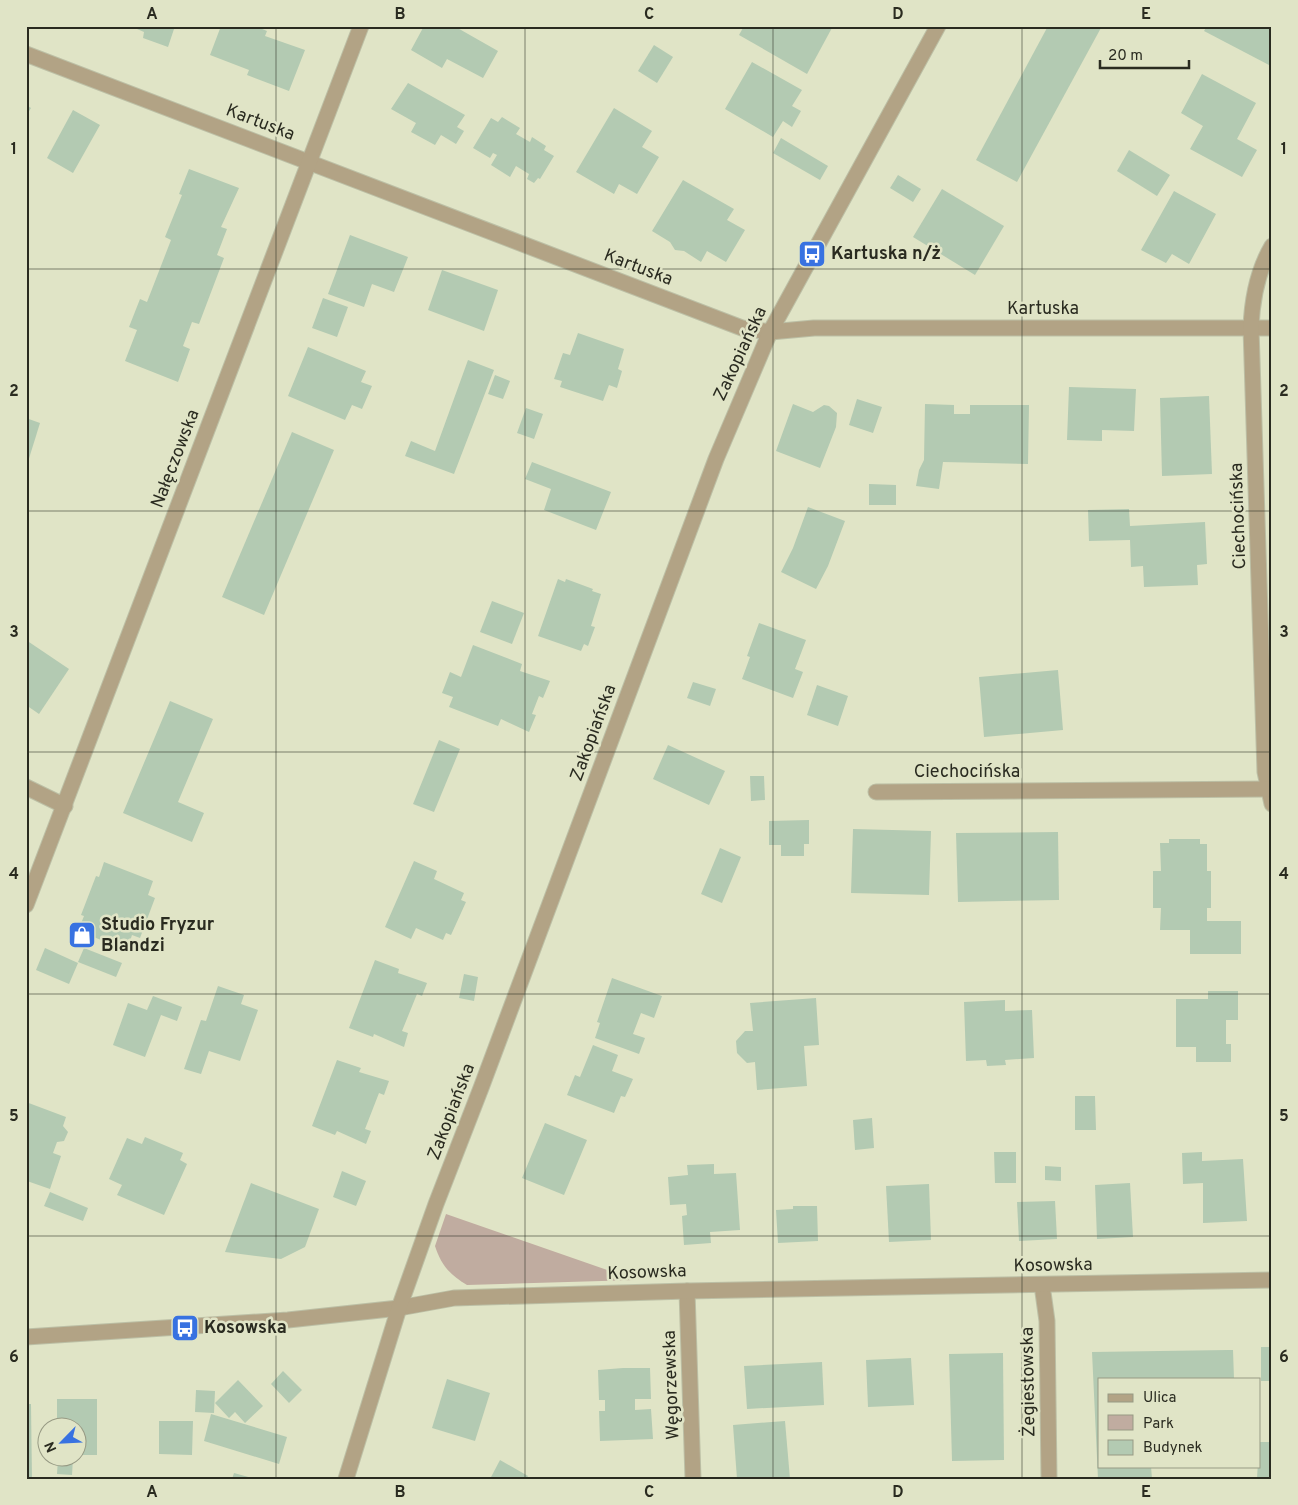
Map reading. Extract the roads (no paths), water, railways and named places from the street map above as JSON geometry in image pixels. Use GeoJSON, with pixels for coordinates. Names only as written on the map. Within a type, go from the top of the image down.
{"type":"FeatureCollection","features":[{"type":"Feature","properties":{"kind":"street","name":"Nałęczowska"},"geometry":{"type":"LineString","coordinates":[[26,905],[361,26]]}},
{"type":"Feature","properties":{"kind":"street","name":"Zakopiańska"},"geometry":{"type":"LineString","coordinates":[[346,1479],[399,1308],[716,459],[770,332],[938,26]]}},
{"type":"Feature","properties":{"kind":"street","name":"Kartuska"},"geometry":{"type":"LineString","coordinates":[[26,54],[742,328],[770,332],[814,328],[1272,328]]}},
{"type":"Feature","properties":{"kind":"street","name":"Ciechocińska"},"geometry":{"type":"LineString","coordinates":[[1272,246],[1264,259],[1252,308],[1265,772],[1272,804]]}},
{"type":"Feature","properties":{"kind":"street"},"geometry":{"type":"LineString","coordinates":[[26,787],[65,806]]}},
{"type":"Feature","properties":{"kind":"street","name":"Ciechocińska"},"geometry":{"type":"LineString","coordinates":[[876,792],[1268,789]]}},
{"type":"Feature","properties":{"kind":"street","name":"Kosowska"},"geometry":{"type":"LineString","coordinates":[[26,1337],[288,1320],[399,1308],[454,1298],[687,1291],[1272,1280]]}},
{"type":"Feature","properties":{"kind":"street","name":"Żegiestowska"},"geometry":{"type":"LineString","coordinates":[[1042,1285],[1046,1321],[1049,1479]]}},
{"type":"Feature","properties":{"kind":"street","name":"Węgorzewska"},"geometry":{"type":"LineString","coordinates":[[687,1291],[694,1479]]}},
{"type":"Feature","properties":{"kind":"place","name":"Kartuska n/ż"},"geometry":{"type":"Point","coordinates":[812,254]}},
{"type":"Feature","properties":{"kind":"place","name":"Studio Fryzur Blandzi"},"geometry":{"type":"Point","coordinates":[82,935]}},
{"type":"Feature","properties":{"kind":"place","name":"Kosowska"},"geometry":{"type":"Point","coordinates":[185,1328]}}]}
